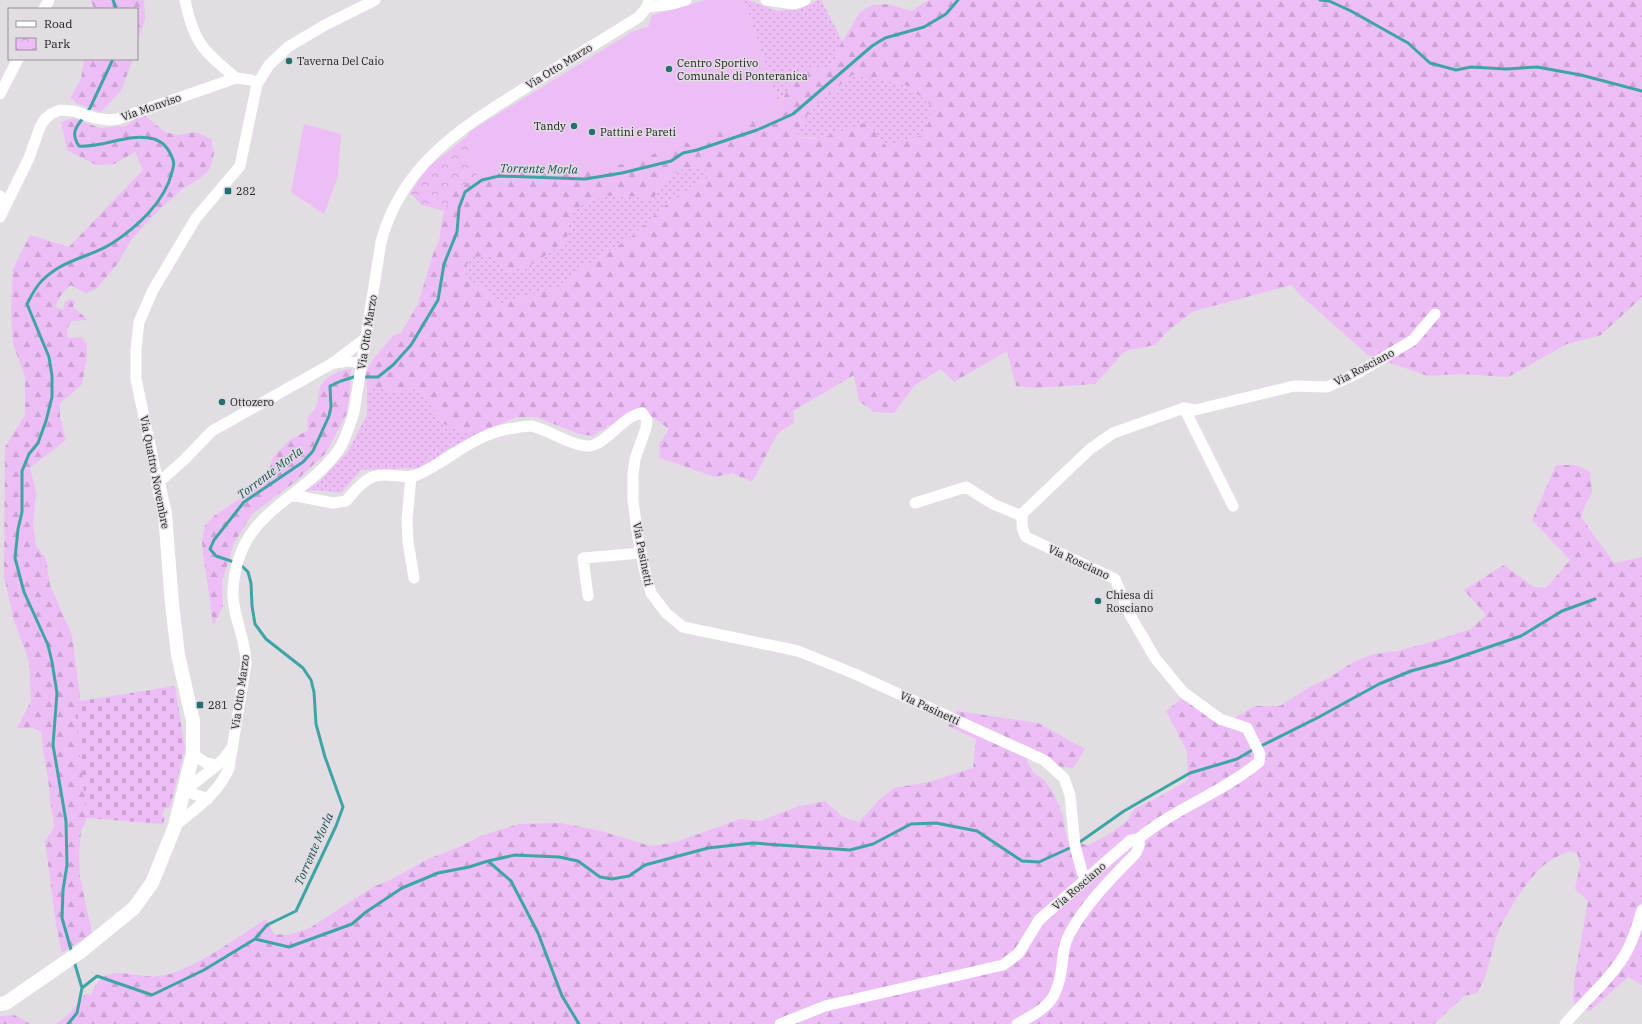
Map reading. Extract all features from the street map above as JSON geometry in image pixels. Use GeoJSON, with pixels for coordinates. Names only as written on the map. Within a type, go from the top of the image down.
{"type":"FeatureCollection","features":[{"type":"Feature","properties":{"kind":"street"},"geometry":{"type":"LineString","coordinates":[[185,0],[198,42],[206,53],[236,78],[251,80],[257,84]]}},
{"type":"Feature","properties":{"kind":"street","name":"Via Quattro Novembre"},"geometry":{"type":"LineString","coordinates":[[0,1004],[6,1003],[64,964],[134,908],[152,883],[175,826],[193,754],[193,721],[178,655],[172,604],[165,514],[136,379],[136,350],[139,322],[153,290],[196,218],[240,166],[257,84],[269,65],[288,47],[326,25],[375,0]]}},
{"type":"Feature","properties":{"kind":"street"},"geometry":{"type":"LineString","coordinates":[[648,4],[673,4],[686,0]]}},
{"type":"Feature","properties":{"kind":"street"},"geometry":{"type":"LineString","coordinates":[[766,0],[794,4],[805,0]]}},
{"type":"Feature","properties":{"kind":"street","name":"Via Otto Marzo"},"geometry":{"type":"LineString","coordinates":[[175,826],[208,799],[223,780],[228,768],[246,663],[246,650],[235,611],[234,598],[236,570],[243,549],[253,530],[264,516],[324,466],[339,450],[349,430],[359,385],[381,242],[385,227],[395,205],[422,165],[438,149],[470,122],[638,17],[648,4]]}},
{"type":"Feature","properties":{"kind":"street"},"geometry":{"type":"LineString","coordinates":[[0,94],[17,60]]}},
{"type":"Feature","properties":{"kind":"street","name":"Via Monviso"},"geometry":{"type":"LineString","coordinates":[[3,212],[29,158],[40,127],[45,119],[51,114],[60,110],[74,111],[95,118],[109,120],[118,119],[236,78]]}},
{"type":"Feature","properties":{"kind":"street"},"geometry":{"type":"LineString","coordinates":[[0,196],[3,212]]}},
{"type":"Feature","properties":{"kind":"street","name":"Via Rosciano"},"geometry":{"type":"LineString","coordinates":[[780,1024],[825,1006],[1003,965],[1020,953],[1039,920],[1131,840],[1138,839],[1176,812],[1246,773],[1259,762],[1260,754],[1247,728],[1220,719],[1183,692],[1155,658],[1130,615],[1115,579],[1026,537],[1022,531],[1021,521],[1023,513],[1089,450],[1113,433],[1184,408],[1194,410],[1294,386],[1327,387],[1356,374],[1413,340],[1435,314]]}},
{"type":"Feature","properties":{"kind":"street"},"geometry":{"type":"LineString","coordinates":[[158,483],[184,460],[212,430],[333,363],[366,338]]}},
{"type":"Feature","properties":{"kind":"street"},"geometry":{"type":"LineString","coordinates":[[333,363],[349,362],[362,365]]}},
{"type":"Feature","properties":{"kind":"street"},"geometry":{"type":"LineString","coordinates":[[1184,408],[1233,506]]}},
{"type":"Feature","properties":{"kind":"street","name":"Via Pasinetti"},"geometry":{"type":"LineString","coordinates":[[291,495],[333,503],[346,501],[364,482],[376,476],[416,475],[470,443],[496,431],[531,426],[578,444],[593,446],[634,415],[642,414],[647,420],[646,428],[635,459],[632,475],[633,500],[641,552],[651,593],[666,614],[683,627],[798,651],[854,674],[1044,760],[1064,778],[1070,795],[1075,846],[1082,872],[1086,879]]}},
{"type":"Feature","properties":{"kind":"street"},"geometry":{"type":"LineString","coordinates":[[411,476],[407,521],[408,542],[414,578]]}},
{"type":"Feature","properties":{"kind":"street"},"geometry":{"type":"LineString","coordinates":[[915,503],[966,487],[993,504],[1022,516]]}},
{"type":"Feature","properties":{"kind":"street"},"geometry":{"type":"LineString","coordinates":[[588,596],[583,558],[641,552]]}},
{"type":"Feature","properties":{"kind":"street","name":"Via Otto Marzo"},"geometry":{"type":"LineString","coordinates":[[184,791],[225,758],[232,746]]}},
{"type":"Feature","properties":{"kind":"street"},"geometry":{"type":"LineString","coordinates":[[193,754],[206,763],[217,765]]}},
{"type":"Feature","properties":{"kind":"street"},"geometry":{"type":"LineString","coordinates":[[184,791],[208,799]]}},
{"type":"Feature","properties":{"kind":"street"},"geometry":{"type":"LineString","coordinates":[[1017,1024],[1039,1012],[1052,999],[1058,989],[1064,947],[1070,933],[1096,895],[1136,853],[1140,842],[1138,839]]}},
{"type":"Feature","properties":{"kind":"street"},"geometry":{"type":"LineString","coordinates":[[1565,1024],[1610,975],[1626,951],[1636,930],[1642,910]]}},
{"type":"Feature","properties":{"kind":"green space"},"geometry":{"type":"Polygon","coordinates":[[[91,0],[144,0],[145,20],[138,40],[138,8],[94,8],[91,0]]]}},
{"type":"Feature","properties":{"kind":"green space","name":"Centro Sportivo Comunale di Ponteranica"},"geometry":{"type":"Polygon","coordinates":[[[706,0],[743,0],[779,106],[768,116],[655,153],[637,161],[606,167],[507,170],[478,177],[467,145],[469,132],[632,32],[648,27],[652,15],[706,0]]]}},
{"type":"Feature","properties":{"kind":"green space"},"geometry":{"type":"Polygon","coordinates":[[[743,0],[748,0],[777,11],[800,9],[821,0],[843,43],[838,49],[836,58],[826,70],[813,66],[784,94],[779,106],[743,0]]]}},
{"type":"Feature","properties":{"kind":"green space"},"geometry":{"type":"Polygon","coordinates":[[[929,0],[1642,0],[1642,297],[1601,335],[1567,344],[1508,377],[1461,374],[1428,376],[1368,355],[1299,294],[1292,285],[1194,311],[1169,330],[1155,345],[1125,351],[1095,384],[1035,388],[1016,386],[1007,351],[954,382],[941,369],[915,385],[894,413],[874,412],[859,401],[854,375],[793,411],[794,423],[778,433],[752,482],[732,473],[715,477],[660,458],[659,444],[669,429],[651,416],[642,407],[592,436],[579,434],[536,417],[516,417],[483,432],[464,433],[444,424],[424,396],[414,389],[393,391],[367,386],[365,374],[373,359],[394,335],[401,333],[418,304],[434,251],[439,242],[442,218],[451,191],[478,177],[507,170],[606,167],[637,161],[655,153],[768,116],[779,106],[796,73],[813,66],[826,70],[836,58],[838,49],[860,12],[873,5],[887,4],[911,11],[929,0]],[[852,75],[827,95],[813,109],[806,117],[797,137],[820,139],[867,122],[887,147],[922,135],[929,121],[932,106],[908,86],[874,78],[852,75]],[[688,167],[667,179],[659,188],[653,200],[631,196],[608,196],[587,202],[578,208],[571,217],[568,226],[567,241],[531,265],[509,272],[490,256],[473,257],[464,268],[467,278],[483,289],[497,305],[558,287],[580,269],[630,238],[671,200],[707,178],[706,169],[688,167]]]}},
{"type":"Feature","properties":{"kind":"green space"},"geometry":{"type":"Polygon","coordinates":[[[84,60],[133,60],[121,91],[101,112],[78,104],[70,98],[81,79],[84,60]]]}},
{"type":"Feature","properties":{"kind":"green space"},"geometry":{"type":"Polygon","coordinates":[[[852,75],[874,78],[908,86],[932,106],[929,121],[922,135],[887,147],[808,137],[796,137],[807,116],[813,109],[852,75]]]}},
{"type":"Feature","properties":{"kind":"green space"},"geometry":{"type":"Polygon","coordinates":[[[143,114],[165,132],[177,135],[196,132],[211,139],[214,153],[210,169],[201,178],[182,189],[153,216],[131,240],[119,262],[96,289],[86,293],[70,285],[61,295],[55,307],[63,310],[65,302],[69,299],[75,301],[73,307],[88,320],[71,321],[67,330],[68,338],[82,337],[87,345],[87,356],[82,384],[60,402],[60,417],[66,440],[30,468],[36,492],[33,525],[36,546],[46,559],[50,585],[72,635],[81,705],[79,710],[75,710],[82,760],[87,818],[81,831],[79,855],[80,877],[92,933],[62,953],[56,925],[45,841],[54,827],[54,820],[50,803],[41,732],[33,728],[17,728],[31,701],[29,661],[14,621],[4,576],[5,447],[25,415],[25,376],[13,344],[11,310],[13,269],[30,235],[69,247],[143,170],[135,152],[114,164],[96,165],[67,150],[61,122],[75,119],[100,128],[126,126],[143,114]]]}},
{"type":"Feature","properties":{"kind":"green space"},"geometry":{"type":"Polygon","coordinates":[[[304,124],[341,134],[338,176],[324,214],[291,192],[304,124]]]}},
{"type":"Feature","properties":{"kind":"green space"},"geometry":{"type":"Polygon","coordinates":[[[469,135],[467,145],[478,177],[452,191],[445,211],[422,205],[410,193],[428,167],[469,135]]]}},
{"type":"Feature","properties":{"kind":"green space"},"geometry":{"type":"Polygon","coordinates":[[[688,167],[706,169],[707,178],[671,200],[630,238],[580,269],[558,287],[497,305],[483,289],[467,278],[464,268],[473,257],[490,256],[509,272],[551,252],[567,241],[568,226],[571,217],[578,208],[587,202],[608,196],[631,196],[653,200],[659,188],[667,179],[688,167]]]}},
{"type":"Feature","properties":{"kind":"green space"},"geometry":{"type":"Polygon","coordinates":[[[351,369],[350,391],[346,415],[326,453],[296,481],[252,514],[234,543],[222,582],[223,606],[213,626],[203,554],[202,541],[205,525],[214,516],[260,485],[268,473],[273,457],[290,440],[308,430],[309,417],[317,404],[319,390],[325,380],[333,374],[351,369]]]}},
{"type":"Feature","properties":{"kind":"green space"},"geometry":{"type":"Polygon","coordinates":[[[367,386],[393,391],[414,389],[424,396],[444,424],[483,432],[448,449],[423,468],[361,470],[341,493],[316,490],[303,491],[320,481],[348,451],[367,415],[367,386]]]}},
{"type":"Feature","properties":{"kind":"green space"},"geometry":{"type":"Polygon","coordinates":[[[1556,465],[1576,465],[1590,472],[1592,492],[1581,517],[1614,563],[1642,557],[1642,985],[1628,977],[1590,1011],[1575,1007],[1573,1000],[1574,981],[1588,901],[1575,889],[1580,864],[1577,853],[1570,851],[1548,862],[1525,886],[1500,929],[1481,987],[1477,993],[1464,996],[1434,1024],[55,1024],[76,1006],[86,993],[91,995],[97,984],[104,977],[120,973],[159,976],[186,968],[214,953],[266,919],[274,934],[288,935],[310,928],[373,887],[392,879],[428,859],[457,848],[483,835],[519,824],[561,823],[601,831],[651,846],[676,842],[740,819],[760,821],[797,807],[825,801],[843,817],[859,822],[881,798],[894,788],[929,782],[973,768],[976,739],[948,726],[957,711],[1038,723],[1085,749],[1073,768],[1048,765],[1026,759],[1034,773],[1045,781],[1054,794],[1063,816],[1067,841],[1089,845],[1111,833],[1127,821],[1135,808],[1161,796],[1188,780],[1187,751],[1166,711],[1181,699],[1229,726],[1236,717],[1255,706],[1280,706],[1311,686],[1329,678],[1353,662],[1374,654],[1398,651],[1471,629],[1486,615],[1464,590],[1504,565],[1534,587],[1546,588],[1570,560],[1532,520],[1556,465]]]}},
{"type":"Feature","properties":{"kind":"green space"},"geometry":{"type":"Polygon","coordinates":[[[175,686],[185,748],[170,807],[165,808],[162,816],[165,817],[163,824],[87,818],[75,710],[79,710],[78,706],[81,705],[80,701],[175,686]]]}},
{"type":"Feature","properties":{"kind":"green space"},"geometry":{"type":"Polygon","coordinates":[[[14,1015],[31,1024],[0,1024],[0,1016],[14,1015]]]}},
{"type":"Feature","properties":{"kind":"waterway"},"geometry":{"type":"LineString","coordinates":[[113,0],[116,8]]}},
{"type":"Feature","properties":{"kind":"waterway","name":"Torrente Morla"},"geometry":{"type":"LineString","coordinates":[[363,377],[378,377],[393,365],[411,345],[438,300],[444,264],[457,232],[459,208],[465,192],[482,180],[499,176],[585,179],[622,173],[671,161],[683,153],[697,150],[757,130],[793,114],[872,46],[885,38],[924,27],[946,14],[958,0]]}},
{"type":"Feature","properties":{"kind":"waterway"},"geometry":{"type":"LineString","coordinates":[[1320,0],[1329,1],[1351,11],[1408,43],[1430,63],[1456,70],[1471,67],[1506,69],[1537,67],[1581,75],[1642,91]]}},
{"type":"Feature","properties":{"kind":"waterway"},"geometry":{"type":"LineString","coordinates":[[86,113],[90,108],[113,60]]}},
{"type":"Feature","properties":{"kind":"waterway"},"geometry":{"type":"LineString","coordinates":[[72,953],[62,918],[63,890],[67,865],[66,821],[53,745],[57,693],[48,645],[24,592],[15,558],[18,529],[22,512],[22,471],[29,454],[38,443],[46,421],[52,397],[52,376],[49,357],[27,304],[33,292],[43,279],[52,272],[111,244],[121,238],[139,222],[163,194],[174,164],[168,150],[161,142],[144,137],[135,137],[98,145],[79,146],[75,138],[75,131],[83,118]]}},
{"type":"Feature","properties":{"kind":"waterway","name":"Torrente Morla"},"geometry":{"type":"LineString","coordinates":[[234,562],[216,556],[210,549],[214,540],[244,502],[303,462],[313,451],[329,416],[331,407],[330,386],[357,376]]}},
{"type":"Feature","properties":{"kind":"waterway","name":"Torrente Morla"},"geometry":{"type":"LineString","coordinates":[[68,1024],[77,1013],[82,988],[97,976],[152,995],[204,970],[255,939],[267,925],[296,911],[336,826],[343,807],[325,757],[316,724],[314,692],[311,680],[303,668],[266,639],[255,624],[252,606],[251,583],[248,572],[240,564]]}},
{"type":"Feature","properties":{"kind":"waterway"},"geometry":{"type":"LineString","coordinates":[[1259,747],[1319,717],[1379,684],[1411,671],[1448,661],[1521,636],[1562,611],[1595,599]]}},
{"type":"Feature","properties":{"kind":"waterway"},"geometry":{"type":"LineString","coordinates":[[1077,844],[1124,811],[1190,773],[1237,759],[1254,749]]}},
{"type":"Feature","properties":{"kind":"waterway"},"geometry":{"type":"LineString","coordinates":[[488,861],[515,855],[559,857],[578,861],[600,877],[612,879],[629,876],[645,865],[708,848],[753,843],[850,850],[873,844],[911,824],[936,823],[977,831],[1022,861],[1039,862],[1072,847]]}},
{"type":"Feature","properties":{"kind":"waterway"},"geometry":{"type":"LineString","coordinates":[[255,939],[289,947],[352,924],[366,912],[402,888],[438,873],[469,867],[488,861],[511,881],[538,933],[562,996],[579,1024]]}},
{"type":"Feature","properties":{"kind":"waterway"},"geometry":{"type":"LineString","coordinates":[[74,961],[82,988]]}},
{"type":"Feature","properties":{"kind":"place","name":"Taverna Del Caio"},"geometry":{"type":"Point","coordinates":[289,61]}},
{"type":"Feature","properties":{"kind":"place","name":"Centro Sportivo Comunale di Ponteranica"},"geometry":{"type":"Point","coordinates":[669,69]}},
{"type":"Feature","properties":{"kind":"place","name":"Tandy"},"geometry":{"type":"Point","coordinates":[574,126]}},
{"type":"Feature","properties":{"kind":"place","name":"Pattini e Pareti"},"geometry":{"type":"Point","coordinates":[592,132]}},
{"type":"Feature","properties":{"kind":"place","name":"282"},"geometry":{"type":"Point","coordinates":[228,191]}},
{"type":"Feature","properties":{"kind":"place","name":"Ottozero"},"geometry":{"type":"Point","coordinates":[222,402]}},
{"type":"Feature","properties":{"kind":"place","name":"Chiesa di Rosciano"},"geometry":{"type":"Point","coordinates":[1098,601]}},
{"type":"Feature","properties":{"kind":"place","name":"281"},"geometry":{"type":"Point","coordinates":[200,705]}}]}
